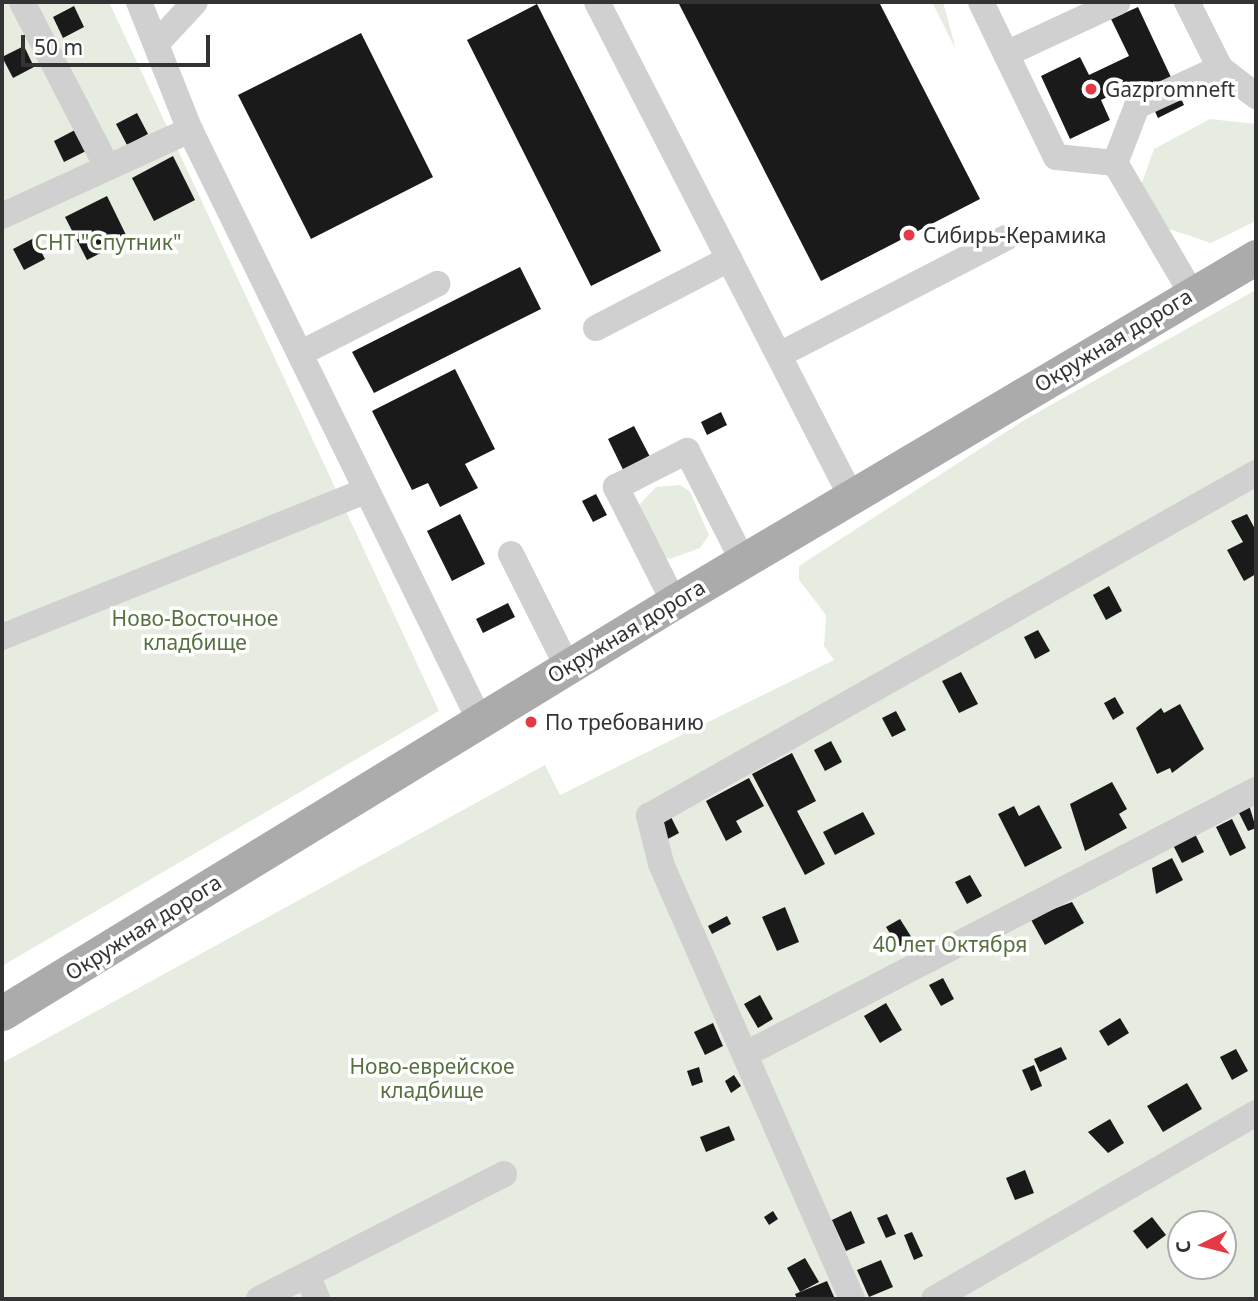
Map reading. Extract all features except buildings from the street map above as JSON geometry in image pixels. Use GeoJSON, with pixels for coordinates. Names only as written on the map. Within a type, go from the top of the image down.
{"type":"FeatureCollection","features":[{"type":"Feature","properties":{"kind":"main road","name":"Окружная дорога"},"geometry":{"type":"LineString","coordinates":[[2,1013],[567,666],[1256,257]]}},
{"type":"Feature","properties":{"kind":"street"},"geometry":{"type":"LineString","coordinates":[[22,2],[107,167]]}},
{"type":"Feature","properties":{"kind":"street"},"geometry":{"type":"LineString","coordinates":[[139,2],[158,41],[190,130],[480,719]]}},
{"type":"Feature","properties":{"kind":"street"},"geometry":{"type":"LineString","coordinates":[[158,41],[195,2]]}},
{"type":"Feature","properties":{"kind":"street"},"geometry":{"type":"LineString","coordinates":[[597,2],[851,496]]}},
{"type":"Feature","properties":{"kind":"street"},"geometry":{"type":"LineString","coordinates":[[981,2],[1056,158],[1115,163]]}},
{"type":"Feature","properties":{"kind":"street"},"geometry":{"type":"LineString","coordinates":[[1006,54],[1118,2]]}},
{"type":"Feature","properties":{"kind":"street"},"geometry":{"type":"LineString","coordinates":[[1187,2],[1220,68],[1256,96]]}},
{"type":"Feature","properties":{"kind":"street"},"geometry":{"type":"LineString","coordinates":[[1115,163],[1137,106],[1220,68]]}},
{"type":"Feature","properties":{"kind":"street"},"geometry":{"type":"LineString","coordinates":[[2,216],[190,130]]}},
{"type":"Feature","properties":{"kind":"street"},"geometry":{"type":"LineString","coordinates":[[1115,163],[1192,294]]}},
{"type":"Feature","properties":{"kind":"street"},"geometry":{"type":"LineString","coordinates":[[779,355],[1006,238]]}},
{"type":"Feature","properties":{"kind":"street"},"geometry":{"type":"LineString","coordinates":[[596,328],[729,259]]}},
{"type":"Feature","properties":{"kind":"street"},"geometry":{"type":"LineString","coordinates":[[301,353],[438,284]]}},
{"type":"Feature","properties":{"kind":"street"},"geometry":{"type":"LineString","coordinates":[[674,602],[616,487],[687,451],[743,561]]}},
{"type":"Feature","properties":{"kind":"street"},"geometry":{"type":"LineString","coordinates":[[852,1299],[662,863],[649,816],[1256,473]]}},
{"type":"Feature","properties":{"kind":"street"},"geometry":{"type":"LineString","coordinates":[[2,637],[366,491]]}},
{"type":"Feature","properties":{"kind":"street"},"geometry":{"type":"LineString","coordinates":[[511,554],[567,666]]}},
{"type":"Feature","properties":{"kind":"street"},"geometry":{"type":"LineString","coordinates":[[746,1054],[1256,790]]}},
{"type":"Feature","properties":{"kind":"street"},"geometry":{"type":"LineString","coordinates":[[934,1299],[1256,1113]]}},
{"type":"Feature","properties":{"kind":"street"},"geometry":{"type":"LineString","coordinates":[[259,1299],[504,1174]]}},
{"type":"Feature","properties":{"kind":"street"},"geometry":{"type":"LineString","coordinates":[[307,1275],[317,1299]]}},
{"type":"Feature","properties":{"kind":"green space","name":"Ново-Восточное кладбище"},"geometry":{"type":"Polygon","coordinates":[[[2,2],[109,2],[439,711],[2,966],[2,2]]]}},
{"type":"Feature","properties":{"kind":"green space"},"geometry":{"type":"Polygon","coordinates":[[[932,2],[943,2],[956,50],[932,2]]]}},
{"type":"Feature","properties":{"kind":"green space"},"geometry":{"type":"Polygon","coordinates":[[[1210,119],[1256,124],[1256,221],[1211,243],[1166,228],[1141,185],[1154,149],[1210,119]]]}},
{"type":"Feature","properties":{"kind":"green space"},"geometry":{"type":"Polygon","coordinates":[[[1256,290],[1256,1299],[2,1299],[2,1063],[545,765],[560,795],[834,660],[824,646],[826,615],[799,580],[799,566],[1026,419],[1256,290]]]}},
{"type":"Feature","properties":{"kind":"green space"},"geometry":{"type":"Polygon","coordinates":[[[680,485],[690,492],[709,535],[700,548],[670,559],[660,556],[638,506],[656,487],[680,485]]]}},
{"type":"Feature","properties":{"kind":"place","name":"Gazpromneft"},"geometry":{"type":"Point","coordinates":[1091,89]}},
{"type":"Feature","properties":{"kind":"place","name":"Сибирь-Керамика"},"geometry":{"type":"Point","coordinates":[909,235]}},
{"type":"Feature","properties":{"kind":"place","name":"По требованию"},"geometry":{"type":"Point","coordinates":[531,722]}},
{"type":"Feature","properties":{"kind":"park label","name":"СНТ \"Спутник\""},"geometry":{"type":"Point","coordinates":[108,242]}},
{"type":"Feature","properties":{"kind":"park label","name":"40 лет Октября"},"geometry":{"type":"Point","coordinates":[950,944]}},
{"type":"Feature","properties":{"kind":"park label","name":"Ново-еврейское кладбище"},"geometry":{"type":"Point","coordinates":[432,1078]}}]}
